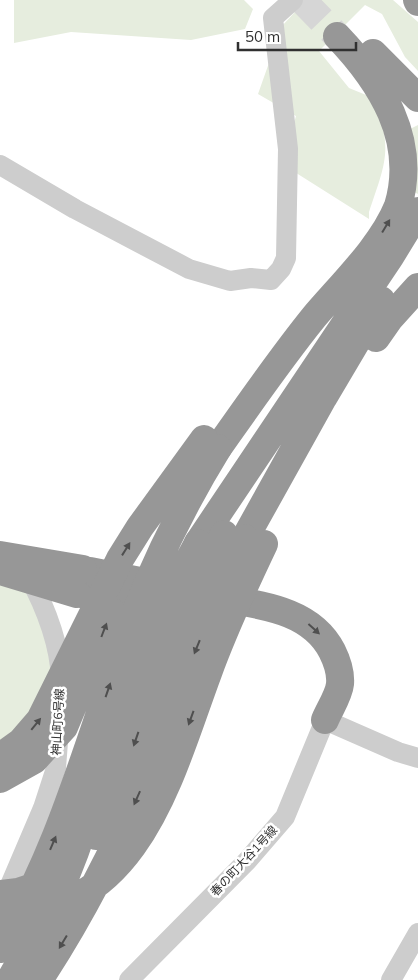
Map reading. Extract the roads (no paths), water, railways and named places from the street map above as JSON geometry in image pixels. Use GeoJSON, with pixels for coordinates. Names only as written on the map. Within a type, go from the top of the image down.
{"type":"FeatureCollection","features":[{"type":"Feature","properties":{"kind":"highway"},"geometry":{"type":"LineString","coordinates":[[0,757],[21,742],[40,720],[120,559],[140,527],[211,444],[377,241],[398,206],[404,184],[406,162],[400,126],[388,97],[342,31],[418,98]]}},
{"type":"Feature","properties":{"kind":"highway"},"geometry":{"type":"LineString","coordinates":[[39,980],[87,902],[118,840],[145,778],[219,592],[308,404],[403,270],[418,211]]}},
{"type":"Feature","properties":{"kind":"highway"},"geometry":{"type":"LineString","coordinates":[[0,894],[18,892],[42,884],[62,873],[96,837],[114,800],[178,627],[200,579],[244,539],[380,333],[403,270],[418,239]]}},
{"type":"Feature","properties":{"kind":"highway"},"geometry":{"type":"LineString","coordinates":[[0,779],[34,760],[64,727],[109,617],[135,571],[171,528],[403,270]]}},
{"type":"Feature","properties":{"kind":"highway"},"geometry":{"type":"LineString","coordinates":[[10,980],[57,898],[75,852],[145,650],[168,599],[198,543],[403,270]]}},
{"type":"Feature","properties":{"kind":"highway"},"geometry":{"type":"LineString","coordinates":[[0,949],[16,923],[55,839],[144,591],[211,444]]}},
{"type":"Feature","properties":{"kind":"highway"},"geometry":{"type":"LineString","coordinates":[[0,914],[38,911],[64,904],[87,891],[129,853],[146,829],[159,801],[211,664],[244,539]]}},
{"type":"Feature","properties":{"kind":"highway"},"geometry":{"type":"LineString","coordinates":[[0,555],[80,582]]}},
{"type":"Feature","properties":{"kind":"highway"},"geometry":{"type":"LineString","coordinates":[[0,571],[251,604],[288,613],[306,621],[326,639],[337,662],[340,685],[325,720]]}},
{"type":"Feature","properties":{"kind":"street"},"geometry":{"type":"LineString","coordinates":[[0,165],[75,209],[188,269],[230,281],[251,278],[271,280],[281,269],[286,258],[288,149],[273,18],[293,0]]}},
{"type":"Feature","properties":{"kind":"street","name":"神山町6号線"},"geometry":{"type":"LineString","coordinates":[[0,542],[21,563],[44,604],[60,660],[61,712],[56,768],[43,808],[0,908]]}},
{"type":"Feature","properties":{"kind":"street"},"geometry":{"type":"LineString","coordinates":[[325,720],[398,752],[418,758]]}},
{"type":"Feature","properties":{"kind":"street","name":"春の町大谷1号線"},"geometry":{"type":"LineString","coordinates":[[129,980],[247,861],[285,817],[325,720]]}},
{"type":"Feature","properties":{"kind":"street"},"geometry":{"type":"LineString","coordinates":[[391,980],[416,943]]}},
{"type":"Feature","properties":{"kind":"tunnel"},"geometry":{"type":"LineString","coordinates":[[302,0],[337,36]]}}]}
